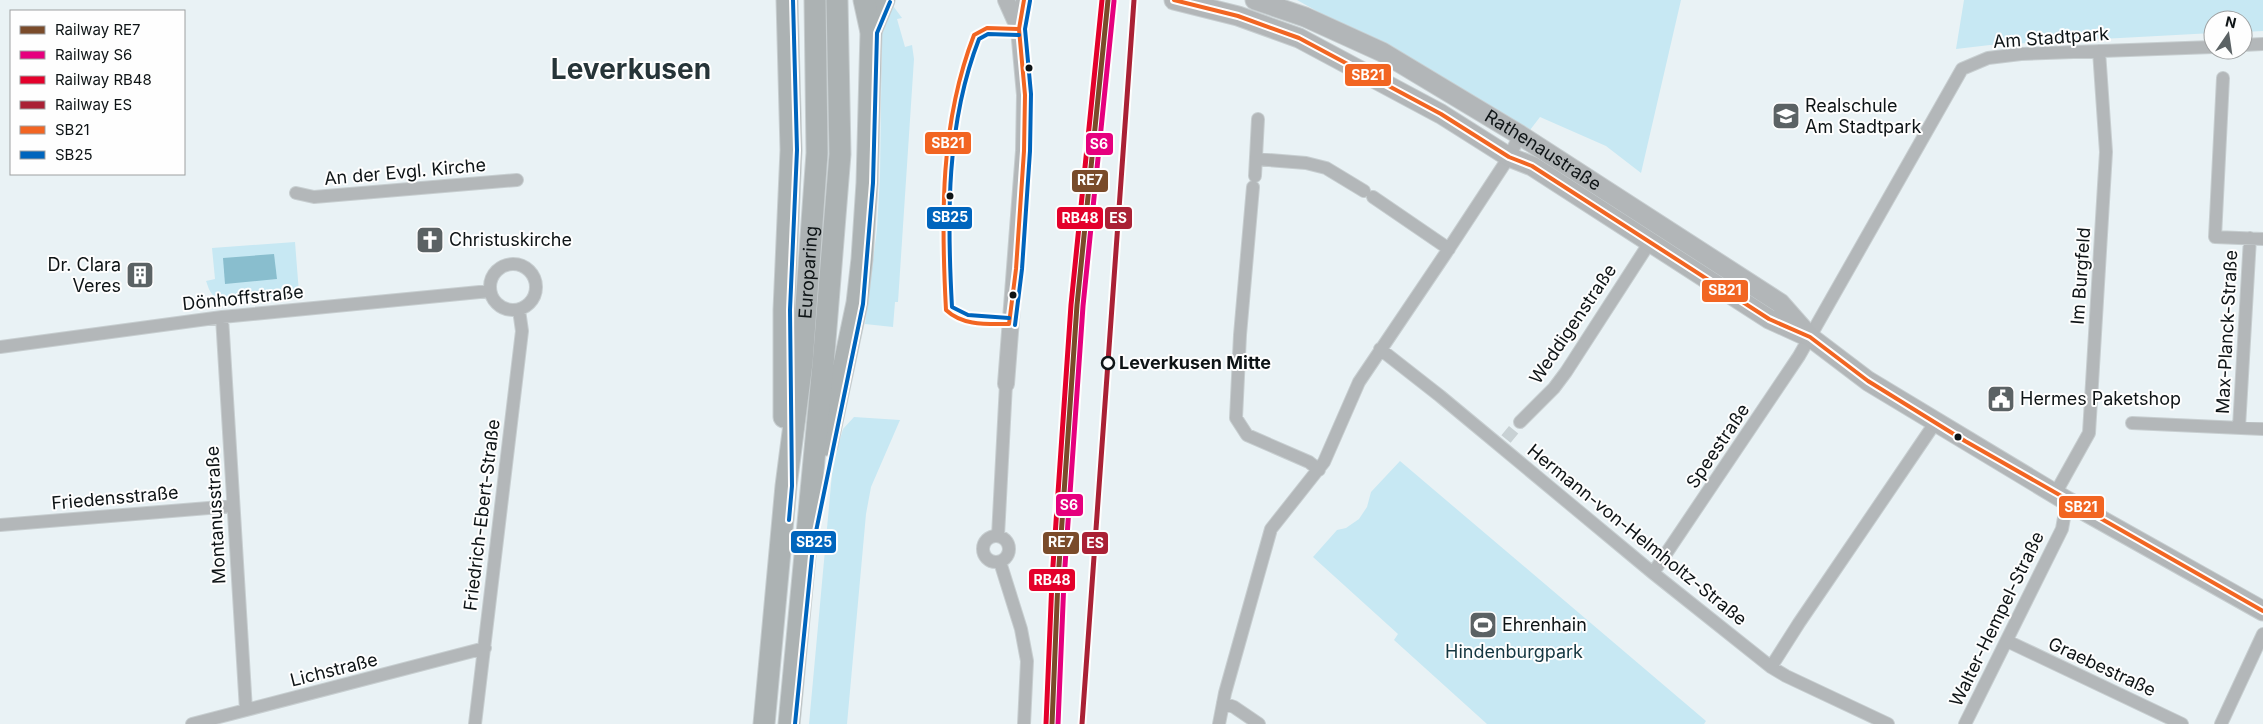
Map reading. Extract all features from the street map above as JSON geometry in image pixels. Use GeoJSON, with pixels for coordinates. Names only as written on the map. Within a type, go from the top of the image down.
{"type":"FeatureCollection","features":[{"type":"Feature","properties":{"kind":"highway"},"geometry":{"type":"LineString","coordinates":[[786,486],[784,310],[791,150],[787,0]]}},
{"type":"Feature","properties":{"kind":"highway","name":"Europaring"},"geometry":{"type":"LineString","coordinates":[[764,724],[786,486],[802,363],[816,153],[814,0]]}},
{"type":"Feature","properties":{"kind":"highway","name":"Europaring"},"geometry":{"type":"LineString","coordinates":[[789,724],[840,154],[837,0]]}},
{"type":"Feature","properties":{"kind":"highway"},"geometry":{"type":"LineString","coordinates":[[806,545],[857,303],[867,183],[871,32],[864,0]]}},
{"type":"Feature","properties":{"kind":"highway"},"geometry":{"type":"LineString","coordinates":[[871,32],[884,0]]}},
{"type":"Feature","properties":{"kind":"main road","name":"Rathenaustraße"},"geometry":{"type":"LineString","coordinates":[[1174,0],[1238,16],[1299,38],[1441,114],[1509,157],[1532,166],[1769,319],[1810,337]]}},
{"type":"Feature","properties":{"kind":"main road","name":"Rathenaustraße"},"geometry":{"type":"LineString","coordinates":[[1255,0],[1305,16],[1382,52],[1520,135],[1780,304],[1810,337],[1868,381],[2061,497],[2263,611]]}},
{"type":"Feature","properties":{"kind":"street"},"geometry":{"type":"LineString","coordinates":[[1006,0],[1019,30]]}},
{"type":"Feature","properties":{"kind":"street"},"geometry":{"type":"LineString","coordinates":[[998,536],[1006,384],[1024,152],[1025,95],[1019,30],[1024,0]]}},
{"type":"Feature","properties":{"kind":"street","name":"Am Stadtpark"},"geometry":{"type":"LineString","coordinates":[[1810,337],[1962,69],[1988,58],[2012,55],[2203,47]]}},
{"type":"Feature","properties":{"kind":"street","name":"Im Burgfeld"},"geometry":{"type":"LineString","coordinates":[[2061,497],[2089,433],[2106,152],[2099,51]]}},
{"type":"Feature","properties":{"kind":"street","name":"Max-Planck-Straße"},"geometry":{"type":"LineString","coordinates":[[2223,78],[2215,237],[2263,239]]}},
{"type":"Feature","properties":{"kind":"street"},"geometry":{"type":"LineString","coordinates":[[1258,119],[1240,335],[1236,418],[1247,436],[1309,462],[1319,470]]}},
{"type":"Feature","properties":{"kind":"street"},"geometry":{"type":"LineString","coordinates":[[1218,724],[1271,529],[1319,470],[1352,394],[1380,349],[1449,249],[1509,157],[1520,135]]}},
{"type":"Feature","properties":{"kind":"street"},"geometry":{"type":"LineString","coordinates":[[1256,159],[1306,163],[1326,168],[1369,194],[1449,249]]}},
{"type":"Feature","properties":{"kind":"street","name":"An der Evgl. Kirche"},"geometry":{"type":"LineString","coordinates":[[296,194],[314,197],[517,180]]}},
{"type":"Feature","properties":{"kind":"street","name":"Max-Planck-Straße"},"geometry":{"type":"LineString","coordinates":[[2239,428],[2250,238]]}},
{"type":"Feature","properties":{"kind":"street","name":"Weddigenstraße"},"geometry":{"type":"LineString","coordinates":[[1520,422],[1554,388],[1566,372],[1650,242]]}},
{"type":"Feature","properties":{"kind":"street"},"geometry":{"type":"LineString","coordinates":[[518,264],[531,272],[536,286],[532,301],[519,310],[504,309],[497,304],[490,291],[492,276],[503,266],[518,264]]}},
{"type":"Feature","properties":{"kind":"street","name":"Dönhoffstraße"},"geometry":{"type":"LineString","coordinates":[[0,347],[222,317],[490,291]]}},
{"type":"Feature","properties":{"kind":"street","name":"Friedrich-Ebert-Straße"},"geometry":{"type":"LineString","coordinates":[[475,724],[522,331],[519,310]]}},
{"type":"Feature","properties":{"kind":"street","name":"Montanusstraße"},"geometry":{"type":"LineString","coordinates":[[222,317],[246,710]]}},
{"type":"Feature","properties":{"kind":"street","name":"Speestraße"},"geometry":{"type":"LineString","coordinates":[[1653,573],[1810,337]]}},
{"type":"Feature","properties":{"kind":"street","name":"Hermann-von-Helmholtz-Straße"},"geometry":{"type":"LineString","coordinates":[[1380,349],[1503,442],[1653,573],[1771,667],[1888,724]]}},
{"type":"Feature","properties":{"kind":"street","name":"Max-Planck-Straße"},"geometry":{"type":"LineString","coordinates":[[2132,422],[2263,429]]}},
{"type":"Feature","properties":{"kind":"street"},"geometry":{"type":"LineString","coordinates":[[1771,667],[1804,615],[1935,423]]}},
{"type":"Feature","properties":{"kind":"street","name":"Walter-Hempel-Straße"},"geometry":{"type":"LineString","coordinates":[[1965,724],[2062,528],[2061,497]]}},
{"type":"Feature","properties":{"kind":"street","name":"Friedensstraße"},"geometry":{"type":"LineString","coordinates":[[0,525],[233,506]]}},
{"type":"Feature","properties":{"kind":"street"},"geometry":{"type":"LineString","coordinates":[[998,536],[1003,538],[1010,548],[1005,559],[1000,562],[990,561],[983,552],[983,547],[988,538],[998,536]]}},
{"type":"Feature","properties":{"kind":"street"},"geometry":{"type":"LineString","coordinates":[[1000,562],[1022,629],[1027,661],[1024,724]]}},
{"type":"Feature","properties":{"kind":"street"},"geometry":{"type":"LineString","coordinates":[[2221,724],[2263,634]]}},
{"type":"Feature","properties":{"kind":"street","name":"Graebestraße"},"geometry":{"type":"LineString","coordinates":[[2007,641],[2182,724]]}},
{"type":"Feature","properties":{"kind":"street","name":"Lichstraße"},"geometry":{"type":"LineString","coordinates":[[192,724],[485,648]]}},
{"type":"Feature","properties":{"kind":"street"},"geometry":{"type":"LineString","coordinates":[[1223,703],[1234,707],[1259,724]]}},
{"type":"Feature","properties":{"kind":"green space"},"geometry":{"type":"Polygon","coordinates":[[[1297,0],[1681,0],[1641,173],[1606,146],[1540,117],[1530,130],[1297,0]]]}},
{"type":"Feature","properties":{"kind":"green space"},"geometry":{"type":"Polygon","coordinates":[[[1964,0],[2263,0],[2263,31],[2253,32],[2253,10],[2203,10],[2203,34],[1990,45],[1956,49],[1964,0]]]}},
{"type":"Feature","properties":{"kind":"green space"},"geometry":{"type":"Polygon","coordinates":[[[891,3],[902,18],[897,19],[905,47],[912,45],[914,59],[898,302],[895,302],[893,327],[865,324],[877,229],[880,176],[882,28],[891,3]]]}},
{"type":"Feature","properties":{"kind":"green space"},"geometry":{"type":"Polygon","coordinates":[[[295,242],[299,293],[255,298],[229,298],[219,297],[210,292],[206,281],[215,279],[212,248],[295,242]]]}},
{"type":"Feature","properties":{"kind":"green space"},"geometry":{"type":"Polygon","coordinates":[[[854,417],[900,420],[871,487],[866,514],[847,724],[809,724],[833,463],[843,429],[854,417]]]}},
{"type":"Feature","properties":{"kind":"green space","name":"Hindenburgpark"},"geometry":{"type":"Polygon","coordinates":[[[1400,461],[1706,721],[1704,724],[1487,724],[1394,640],[1398,634],[1313,557],[1337,530],[1346,528],[1359,519],[1367,507],[1371,492],[1400,461]]]}},
{"type":"Feature","properties":{"kind":"shaded area"},"geometry":{"type":"Polygon","coordinates":[[[274,254],[277,279],[225,284],[223,258],[274,254]]]}},
{"type":"Feature","properties":{"kind":"tunnel"},"geometry":{"type":"LineString","coordinates":[[1506,439],[1520,422]]}},
{"type":"Feature","properties":{"kind":"rail line","name":"RB48"},"geometry":{"type":"LineString","coordinates":[[1046,724],[1052,580],[1071,305],[1102,0]]}},
{"type":"Feature","properties":{"kind":"rail line","name":"RE7"},"geometry":{"type":"LineString","coordinates":[[1052,724],[1058,580],[1077,305],[1108,0]]}},
{"type":"Feature","properties":{"kind":"rail line","name":"ES"},"geometry":{"type":"LineString","coordinates":[[1082,724],[1134,0]]}},
{"type":"Feature","properties":{"kind":"rail line","name":"S6"},"geometry":{"type":"LineString","coordinates":[[1058,724],[1064,580],[1083,306],[1114,1]]}},
{"type":"Feature","properties":{"kind":"transit line","name":"SB25"},"geometry":{"type":"LineString","coordinates":[[789,520],[792,486],[790,310],[797,150],[793,0]]}},
{"type":"Feature","properties":{"kind":"transit line","name":"SB21"},"geometry":{"type":"LineString","coordinates":[[1009,324],[1016,269],[1024,151],[1025,95],[1019,29],[1024,0]]}},
{"type":"Feature","properties":{"kind":"transit line","name":"SB21"},"geometry":{"type":"LineString","coordinates":[[1174,0],[1238,16],[1299,38],[1441,114],[1509,157],[1532,166],[1769,319],[1810,337],[1868,381],[1965,441],[2263,611]]}},
{"type":"Feature","properties":{"kind":"transit line","name":"SB25"},"geometry":{"type":"LineString","coordinates":[[1015,325],[1022,269],[1030,151],[1031,94],[1025,29],[1030,1]]}},
{"type":"Feature","properties":{"kind":"transit line","name":"SB25"},"geometry":{"type":"LineString","coordinates":[[795,724],[813,546],[863,304],[873,183],[877,33],[890,2]]}},
{"type":"Feature","properties":{"kind":"transit line","name":"SB21"},"geometry":{"type":"LineString","coordinates":[[1009,324],[976,323],[960,319],[946,310],[943,240],[945,171],[955,102],[963,68],[974,35],[987,28],[1019,29]]}},
{"type":"Feature","properties":{"kind":"transit line","name":"SB25"},"geometry":{"type":"LineString","coordinates":[[1009,318],[968,315],[952,307],[949,239],[951,171],[960,104],[968,71],[979,39],[988,34],[1019,35]]}},
{"type":"Feature","properties":{"kind":"place","name":"Realschule Am Stadtpark"},"geometry":{"type":"Point","coordinates":[1786,116]}},
{"type":"Feature","properties":{"kind":"place","name":"Christuskirche"},"geometry":{"type":"Point","coordinates":[430,240]}},
{"type":"Feature","properties":{"kind":"place","name":"Dr. Clara Veres"},"geometry":{"type":"Point","coordinates":[140,275]}},
{"type":"Feature","properties":{"kind":"place","name":"Leverkusen Mitte"},"geometry":{"type":"Point","coordinates":[1108,363]}},
{"type":"Feature","properties":{"kind":"place","name":"Hermes Paketshop"},"geometry":{"type":"Point","coordinates":[2001,399]}},
{"type":"Feature","properties":{"kind":"place","name":"Ehrenhain"},"geometry":{"type":"Point","coordinates":[1483,625]}},
{"type":"Feature","properties":{"kind":"district","name":"Leverkusen"},"geometry":{"type":"Point","coordinates":[631,69]}}]}
